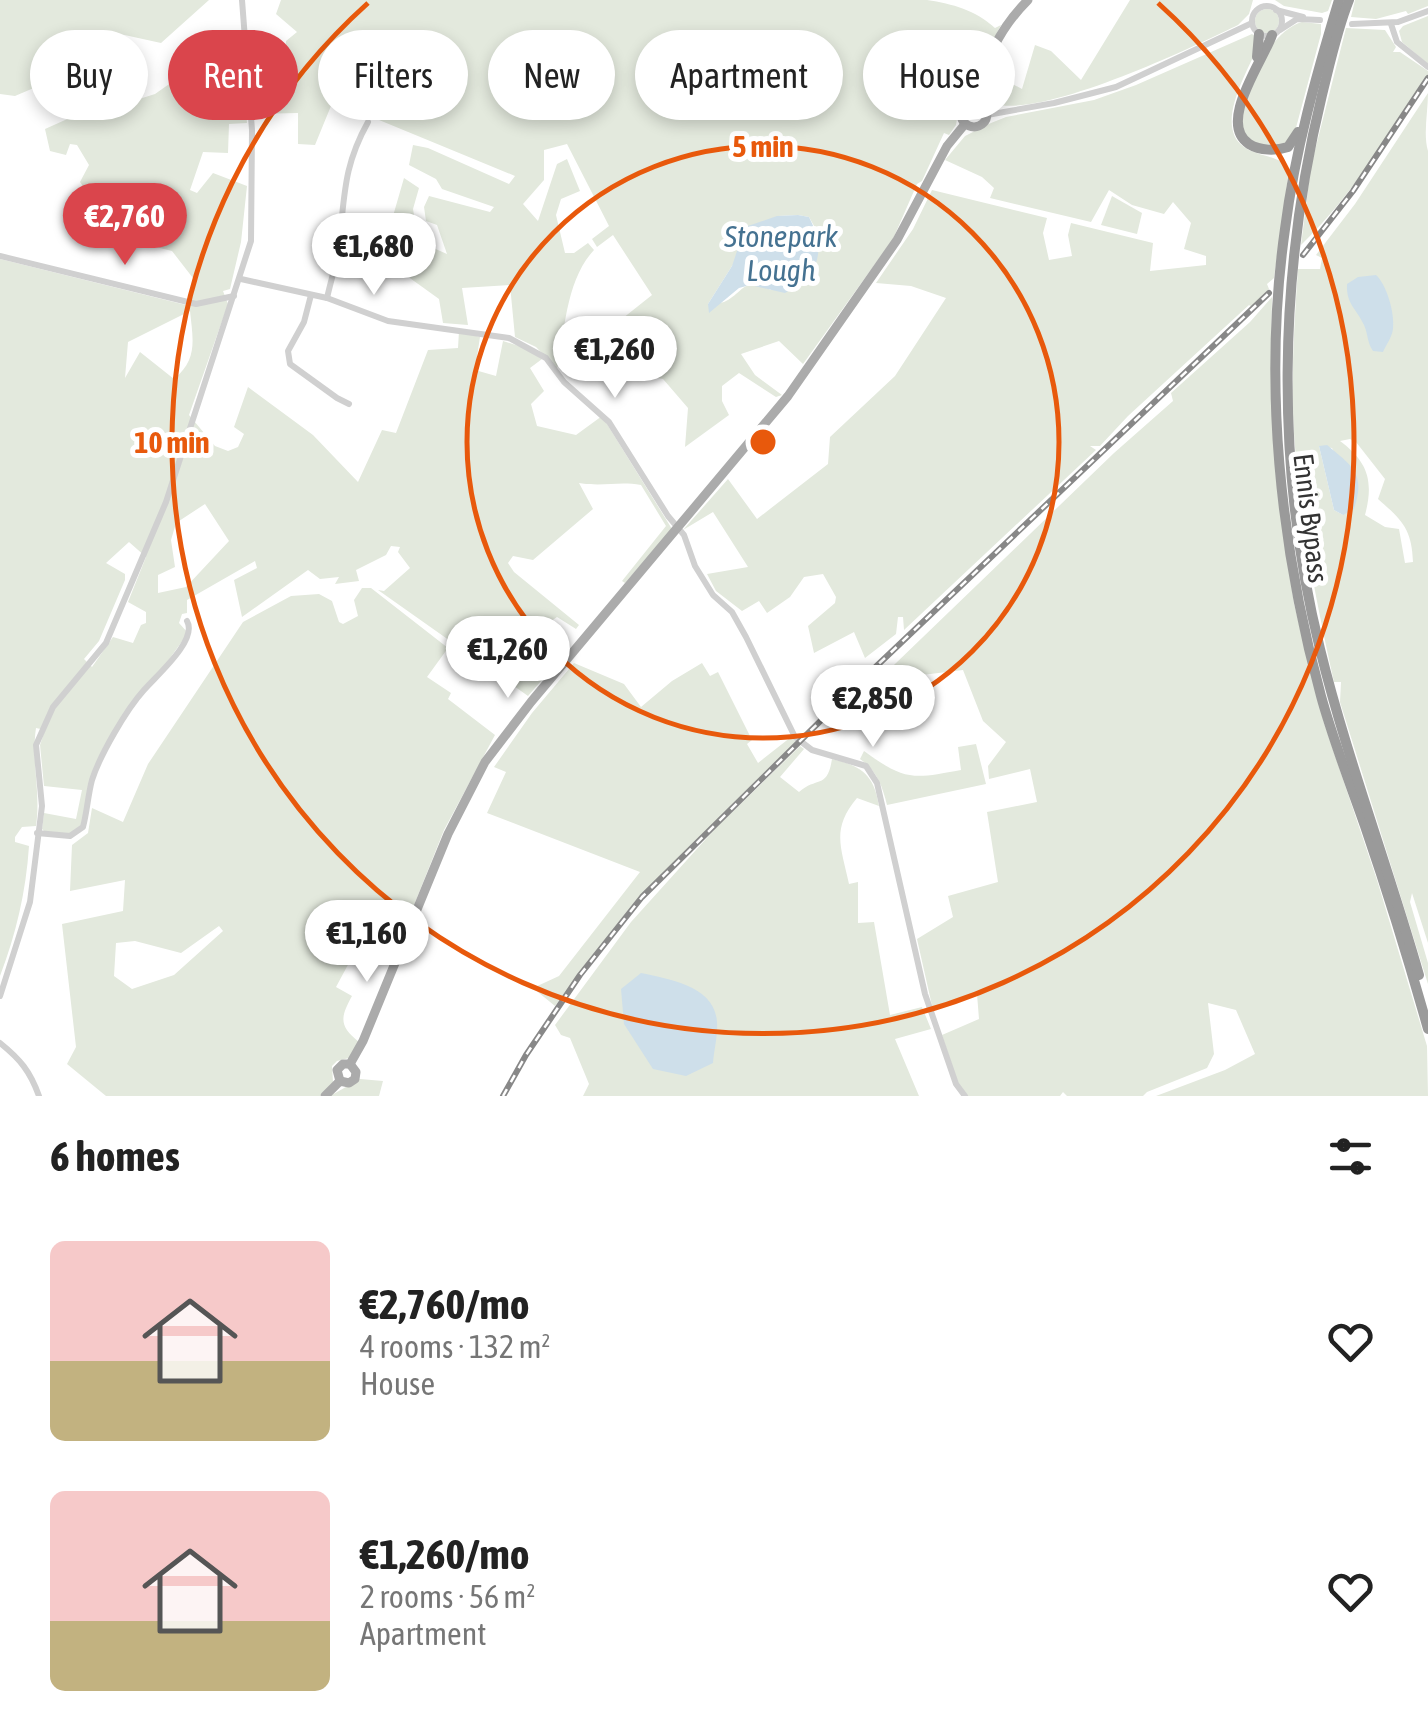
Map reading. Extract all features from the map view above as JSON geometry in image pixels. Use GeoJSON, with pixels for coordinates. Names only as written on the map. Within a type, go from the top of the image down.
{"type":"FeatureCollection","features":[{"type":"Feature","properties":{"kind":"highway","name":"Ennis Bypass"},"geometry":{"type":"LineString","coordinates":[[1339,0],[1309,100],[1284,233],[1276,362],[1279,456],[1292,562],[1322,699],[1428,1029]]}},
{"type":"Feature","properties":{"kind":"highway","name":"Ennis Bypass"},"geometry":{"type":"LineString","coordinates":[[1349,0],[1314,128],[1296,232],[1287,340],[1290,449],[1304,570],[1319,647],[1428,1005]]}},
{"type":"Feature","properties":{"kind":"highway"},"geometry":{"type":"LineString","coordinates":[[1266,31],[1238,109],[1242,138],[1258,148],[1288,147],[1309,100]]}},
{"type":"Feature","properties":{"kind":"highway"},"geometry":{"type":"LineString","coordinates":[[1266,31],[1235,108],[1233,124],[1246,146],[1276,155],[1288,164],[1290,191]]}},
{"type":"Feature","properties":{"kind":"main road"},"geometry":{"type":"LineString","coordinates":[[1004,30],[1028,0]]}},
{"type":"Feature","properties":{"kind":"main road"},"geometry":{"type":"LineString","coordinates":[[963,120],[965,124]]}},
{"type":"Feature","properties":{"kind":"main road"},"geometry":{"type":"LineString","coordinates":[[965,124],[979,126],[983,120]]}},
{"type":"Feature","properties":{"kind":"main road"},"geometry":{"type":"LineString","coordinates":[[325,1096],[340,1080],[349,1083],[354,1079],[355,1068],[350,1064],[376,1014],[448,834],[485,762],[767,423],[858,299],[897,240],[947,146],[965,124]]}},
{"type":"Feature","properties":{"kind":"street"},"geometry":{"type":"LineString","coordinates":[[0,996],[30,902],[42,806],[36,765],[40,734],[68,686],[106,643],[166,502],[251,241],[252,130],[242,0]]}},
{"type":"Feature","properties":{"kind":"street"},"geometry":{"type":"LineString","coordinates":[[1015,110],[1116,87],[1266,31],[1297,19],[1317,20],[1262,4],[1254,14],[1266,31]]}},
{"type":"Feature","properties":{"kind":"street"},"geometry":{"type":"LineString","coordinates":[[1266,31],[1282,22],[1276,10]]}},
{"type":"Feature","properties":{"kind":"street"},"geometry":{"type":"LineString","coordinates":[[1352,24],[1390,24],[1428,11]]}},
{"type":"Feature","properties":{"kind":"street"},"geometry":{"type":"LineString","coordinates":[[1390,24],[1397,42],[1428,67]]}},
{"type":"Feature","properties":{"kind":"street"},"geometry":{"type":"LineString","coordinates":[[328,298],[339,247],[344,181],[368,122]]}},
{"type":"Feature","properties":{"kind":"street"},"geometry":{"type":"LineString","coordinates":[[0,256],[196,304],[234,296]]}},
{"type":"Feature","properties":{"kind":"street"},"geometry":{"type":"LineString","coordinates":[[241,279],[328,298],[388,321],[484,333],[534,348],[564,382],[609,422],[678,528],[713,595],[732,612],[795,738],[812,750],[866,766],[878,782],[925,994],[956,1084],[965,1096]]}},
{"type":"Feature","properties":{"kind":"street"},"geometry":{"type":"LineString","coordinates":[[311,294],[304,322],[288,351],[290,364],[349,404]]}},
{"type":"Feature","properties":{"kind":"street"},"geometry":{"type":"LineString","coordinates":[[38,833],[70,836],[83,827],[96,771],[133,705],[189,638],[191,628],[187,621]]}},
{"type":"Feature","properties":{"kind":"street"},"geometry":{"type":"LineString","coordinates":[[0,1043],[21,1059],[39,1096]]}},
{"type":"Feature","properties":{"kind":"shaded area"},"geometry":{"type":"Polygon","coordinates":[[[0,0],[209,0],[176,30],[168,30],[168,37],[161,43],[148,40],[148,30],[30,30],[30,90],[15,96],[0,94],[0,0]]]}},
{"type":"Feature","properties":{"kind":"shaded area"},"geometry":{"type":"Polygon","coordinates":[[[281,0],[927,0],[963,9],[995,28],[1001,25],[998,30],[863,30],[863,120],[957,120],[956,125],[949,135],[944,133],[893,239],[803,364],[779,341],[741,354],[755,375],[782,395],[776,397],[739,373],[722,386],[722,401],[729,415],[685,447],[688,408],[663,379],[640,375],[608,330],[652,295],[613,235],[597,247],[592,239],[609,226],[567,144],[544,150],[544,180],[523,204],[538,221],[557,164],[567,159],[580,191],[561,199],[556,215],[565,253],[574,253],[588,243],[594,250],[572,291],[557,369],[536,347],[515,337],[510,285],[462,288],[468,325],[443,323],[439,299],[382,254],[404,178],[419,188],[413,209],[415,221],[431,232],[431,247],[447,254],[437,225],[426,221],[424,207],[429,196],[490,212],[494,207],[442,189],[436,179],[409,165],[413,145],[509,184],[515,176],[379,120],[468,120],[468,30],[318,30],[318,120],[325,120],[315,145],[298,144],[298,30],[276,14],[281,0]],[[778,216],[732,266],[708,304],[724,302],[749,285],[771,290],[818,233],[809,217],[778,216]]]}},
{"type":"Feature","properties":{"kind":"shaded area"},"geometry":{"type":"Polygon","coordinates":[[[1130,0],[1253,0],[1249,14],[1238,25],[1186,49],[1110,81],[1015,105],[1015,85],[1022,89],[1035,45],[1051,51],[1081,80],[1130,0]]]}},
{"type":"Feature","properties":{"kind":"shaded area"},"geometry":{"type":"Polygon","coordinates":[[[1275,0],[1332,0],[1328,11],[1322,13],[1284,6],[1275,0]]]}},
{"type":"Feature","properties":{"kind":"shaded area"},"geometry":{"type":"Polygon","coordinates":[[[1355,0],[1428,0],[1428,6],[1376,19],[1351,17],[1355,0]]]}},
{"type":"Feature","properties":{"kind":"shaded area"},"geometry":{"type":"Polygon","coordinates":[[[1267,9],[1276,12],[1276,30],[1267,33],[1258,30],[1255,21],[1258,12],[1267,9]]]}},
{"type":"Feature","properties":{"kind":"shaded area"},"geometry":{"type":"Polygon","coordinates":[[[1428,16],[1428,64],[1402,42],[1399,31],[1428,16]]]}},
{"type":"Feature","properties":{"kind":"shaded area"},"geometry":{"type":"Polygon","coordinates":[[[1302,22],[1321,24],[1321,34],[1293,139],[1274,148],[1251,143],[1240,127],[1252,81],[1278,38],[1302,22]]]}},
{"type":"Feature","properties":{"kind":"shaded area"},"geometry":{"type":"Polygon","coordinates":[[[1346,28],[1385,30],[1396,47],[1393,52],[1400,52],[1428,71],[1428,75],[1354,185],[1301,245],[1311,166],[1346,28]]]}},
{"type":"Feature","properties":{"kind":"shaded area"},"geometry":{"type":"Polygon","coordinates":[[[1252,34],[1256,37],[1257,48],[1236,99],[1232,126],[1244,147],[1282,162],[1288,177],[1274,278],[1267,284],[1269,289],[1100,446],[1090,446],[1096,450],[904,630],[903,617],[898,617],[896,634],[865,658],[854,632],[814,653],[808,626],[835,603],[836,597],[823,574],[804,577],[790,597],[767,613],[759,601],[742,611],[716,591],[707,574],[748,567],[713,512],[683,530],[728,479],[757,519],[828,464],[830,437],[895,376],[946,298],[911,286],[876,283],[913,229],[932,190],[1047,218],[1043,233],[1049,260],[1072,256],[1068,235],[1071,223],[1153,243],[1150,271],[1206,265],[1206,256],[1184,249],[1191,223],[1173,202],[1164,214],[1132,205],[1109,190],[1091,222],[990,198],[994,188],[982,177],[945,160],[965,136],[998,120],[1015,120],[1015,115],[1094,100],[1252,34]]]}},
{"type":"Feature","properties":{"kind":"shaded area"},"geometry":{"type":"Polygon","coordinates":[[[168,85],[168,120],[247,120],[229,124],[228,153],[203,152],[190,190],[197,193],[213,173],[247,186],[241,242],[230,289],[223,291],[228,304],[189,415],[215,446],[228,451],[238,447],[244,434],[234,427],[248,387],[313,435],[358,482],[382,430],[396,433],[428,350],[458,348],[459,331],[480,337],[475,370],[496,376],[503,341],[542,359],[530,368],[544,391],[531,404],[537,426],[576,435],[602,416],[672,529],[625,583],[622,581],[666,526],[641,485],[579,483],[593,509],[533,560],[513,556],[508,563],[514,572],[579,625],[576,629],[557,617],[540,629],[567,651],[528,696],[378,590],[384,591],[410,568],[398,552],[400,547],[391,546],[386,555],[356,570],[359,581],[335,584],[339,577],[320,579],[308,570],[242,617],[234,580],[257,568],[255,561],[187,600],[187,613],[182,614],[179,623],[188,633],[144,686],[93,771],[81,827],[70,834],[42,829],[44,813],[76,819],[82,790],[44,786],[40,745],[45,730],[36,728],[36,826],[22,827],[15,837],[15,842],[29,846],[28,863],[19,913],[0,976],[0,259],[190,306],[196,282],[172,251],[96,232],[96,211],[80,182],[89,165],[77,145],[70,144],[66,155],[50,151],[45,129],[65,120],[148,120],[148,96],[168,85]],[[190,311],[128,342],[125,378],[140,352],[174,379],[190,356],[190,311]],[[205,504],[176,523],[171,540],[175,567],[158,575],[158,593],[186,587],[229,541],[205,504]],[[129,542],[106,563],[125,574],[125,580],[99,641],[84,659],[92,667],[113,637],[133,643],[141,625],[146,623],[146,612],[128,602],[146,557],[129,542]]]}},
{"type":"Feature","properties":{"kind":"shaded area"},"geometry":{"type":"Polygon","coordinates":[[[1428,93],[1428,943],[1412,893],[1410,902],[1428,963],[1428,984],[1340,702],[1341,682],[1334,682],[1310,565],[1298,477],[1293,380],[1298,269],[1320,269],[1322,258],[1316,255],[1355,204],[1428,93]],[[1350,439],[1340,441],[1357,457],[1366,473],[1369,492],[1365,515],[1385,527],[1399,529],[1405,563],[1413,562],[1404,526],[1378,499],[1385,479],[1350,439]],[[1319,446],[1334,510],[1343,515],[1336,456],[1332,448],[1319,446]]]}},
{"type":"Feature","properties":{"kind":"shaded area"},"geometry":{"type":"Polygon","coordinates":[[[1112,196],[1142,213],[1137,234],[1101,225],[1112,196]]]}},
{"type":"Feature","properties":{"kind":"shaded area"},"geometry":{"type":"Polygon","coordinates":[[[1272,297],[1276,478],[1294,604],[1324,723],[1427,1046],[1428,1096],[1156,1096],[1225,1070],[1255,1054],[1236,1010],[1208,1003],[1214,1054],[1207,1068],[1143,1096],[1067,1096],[1063,1092],[1060,1096],[968,1096],[958,1083],[942,1035],[979,1019],[977,994],[933,1010],[917,939],[953,917],[948,896],[998,882],[987,812],[1037,802],[1030,769],[989,779],[988,766],[1006,742],[983,721],[963,670],[922,675],[904,704],[841,716],[1173,401],[1171,393],[1272,297]]]}},
{"type":"Feature","properties":{"kind":"shaded area"},"geometry":{"type":"Polygon","coordinates":[[[362,588],[371,588],[448,648],[427,677],[451,693],[448,699],[495,735],[444,830],[390,965],[357,948],[336,987],[352,996],[343,1021],[359,1042],[349,1058],[332,1066],[333,1082],[320,1096],[106,1096],[67,1064],[76,1047],[62,924],[123,911],[125,880],[70,891],[72,845],[88,833],[92,808],[123,822],[148,764],[243,622],[291,596],[319,594],[332,601],[343,624],[358,616],[354,600],[362,588]],[[219,926],[181,953],[135,941],[116,943],[114,976],[132,989],[174,975],[223,931],[219,926]]]}},
{"type":"Feature","properties":{"kind":"shaded area"},"geometry":{"type":"Polygon","coordinates":[[[574,663],[624,684],[641,707],[702,663],[710,676],[718,672],[752,740],[747,744],[758,763],[791,737],[796,742],[639,898],[555,1006],[533,988],[559,976],[640,872],[487,813],[506,772],[494,767],[574,663]]]}},
{"type":"Feature","properties":{"kind":"shaded area"},"geometry":{"type":"Polygon","coordinates":[[[976,744],[986,784],[887,805],[878,779],[860,759],[864,751],[900,773],[931,775],[961,770],[958,747],[976,744]]]}},
{"type":"Feature","properties":{"kind":"shaded area"},"geometry":{"type":"Polygon","coordinates":[[[800,746],[804,749],[780,777],[799,792],[824,779],[832,759],[865,774],[877,795],[879,806],[857,798],[849,809],[841,829],[841,849],[849,884],[858,882],[858,923],[874,922],[890,1015],[922,1007],[931,1029],[895,1039],[919,1096],[583,1096],[589,1084],[570,1038],[561,1035],[555,1025],[631,922],[714,830],[800,746]]]}},
{"type":"Feature","properties":{"kind":"shaded area"},"geometry":{"type":"Polygon","coordinates":[[[360,1079],[383,1081],[379,1096],[330,1096],[360,1079]]]}},
{"type":"Feature","properties":{"kind":"water","name":"Stonepark Lough"},"geometry":{"type":"Polygon","coordinates":[[[777,216],[809,217],[818,241],[816,261],[806,278],[785,293],[750,285],[739,288],[709,313],[708,304],[732,266],[745,227],[777,216]]]}},
{"type":"Feature","properties":{"kind":"water"},"geometry":{"type":"Polygon","coordinates":[[[1376,275],[1387,293],[1393,316],[1392,332],[1383,352],[1373,351],[1347,291],[1347,284],[1358,277],[1376,275]]]}},
{"type":"Feature","properties":{"kind":"water"},"geometry":{"type":"Polygon","coordinates":[[[1327,445],[1350,465],[1357,478],[1354,509],[1343,515],[1334,510],[1319,446],[1327,445]]]}},
{"type":"Feature","properties":{"kind":"water"},"geometry":{"type":"Polygon","coordinates":[[[641,973],[689,986],[708,1000],[717,1022],[713,1063],[686,1076],[653,1069],[624,1024],[621,989],[641,973]]]}},
{"type":"Feature","properties":{"kind":"railway"},"geometry":{"type":"LineString","coordinates":[[1303,255],[1353,191],[1428,78]]}},
{"type":"Feature","properties":{"kind":"railway"},"geometry":{"type":"LineString","coordinates":[[503,1096],[580,975],[642,897],[865,677],[1269,293]]}}]}
